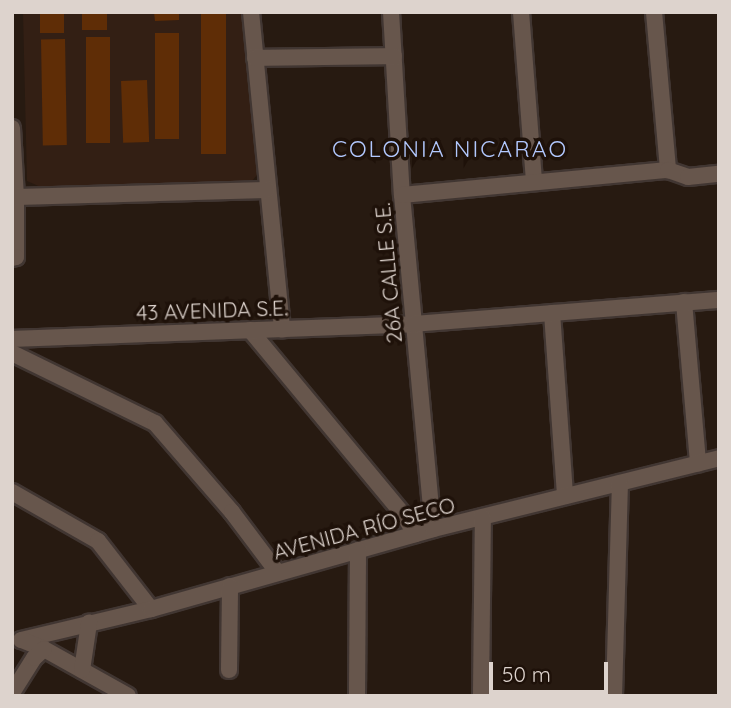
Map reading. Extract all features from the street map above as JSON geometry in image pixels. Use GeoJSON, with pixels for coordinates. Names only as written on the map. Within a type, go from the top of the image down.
{"type":"FeatureCollection","features":[{"type":"Feature","properties":{"kind":"street"},"geometry":{"type":"LineString","coordinates":[[251,12],[282,329]]}},
{"type":"Feature","properties":{"kind":"street","name":"26A CALLE S.E."},"geometry":{"type":"LineString","coordinates":[[391,12],[402,195],[432,529]]}},
{"type":"Feature","properties":{"kind":"street"},"geometry":{"type":"LineString","coordinates":[[521,12],[534,182]]}},
{"type":"Feature","properties":{"kind":"street"},"geometry":{"type":"LineString","coordinates":[[653,12],[667,170]]}},
{"type":"Feature","properties":{"kind":"street"},"geometry":{"type":"LineString","coordinates":[[255,58],[394,56]]}},
{"type":"Feature","properties":{"kind":"street"},"geometry":{"type":"LineString","coordinates":[[12,128],[16,197],[16,257],[12,258]]}},
{"type":"Feature","properties":{"kind":"street"},"geometry":{"type":"LineString","coordinates":[[402,195],[667,170],[688,177],[719,174]]}},
{"type":"Feature","properties":{"kind":"street"},"geometry":{"type":"LineString","coordinates":[[16,197],[267,190]]}},
{"type":"Feature","properties":{"kind":"street","name":"43 AVENIDA S.E."},"geometry":{"type":"LineString","coordinates":[[12,339],[413,324],[719,300]]}},
{"type":"Feature","properties":{"kind":"street"},"geometry":{"type":"LineString","coordinates":[[684,302],[698,463]]}},
{"type":"Feature","properties":{"kind":"street"},"geometry":{"type":"LineString","coordinates":[[552,313],[565,496]]}},
{"type":"Feature","properties":{"kind":"street"},"geometry":{"type":"LineString","coordinates":[[250,330],[405,517],[415,534]]}},
{"type":"Feature","properties":{"kind":"street"},"geometry":{"type":"LineString","coordinates":[[12,352],[155,423],[232,512],[278,573]]}},
{"type":"Feature","properties":{"kind":"street","name":"AVENIDA RÍO SECO"},"geometry":{"type":"LineString","coordinates":[[17,638],[151,609],[432,529],[719,458]]}},
{"type":"Feature","properties":{"kind":"street"},"geometry":{"type":"LineString","coordinates":[[614,696],[620,483]]}},
{"type":"Feature","properties":{"kind":"street"},"geometry":{"type":"LineString","coordinates":[[12,492],[97,541],[151,609]]}},
{"type":"Feature","properties":{"kind":"street"},"geometry":{"type":"LineString","coordinates":[[481,696],[483,517]]}},
{"type":"Feature","properties":{"kind":"street"},"geometry":{"type":"LineString","coordinates":[[357,696],[358,550]]}},
{"type":"Feature","properties":{"kind":"street"},"geometry":{"type":"LineString","coordinates":[[229,670],[230,586]]}},
{"type":"Feature","properties":{"kind":"street"},"geometry":{"type":"LineString","coordinates":[[82,670],[89,623]]}},
{"type":"Feature","properties":{"kind":"street"},"geometry":{"type":"LineString","coordinates":[[17,638],[44,649],[128,696]]}},
{"type":"Feature","properties":{"kind":"street"},"geometry":{"type":"LineString","coordinates":[[12,693],[34,658],[44,649]]}},
{"type":"Feature","properties":{"kind":"shaded area"},"geometry":{"type":"Polygon","coordinates":[[[23,12],[243,12],[257,175],[251,182],[43,188],[27,181],[23,12]]]}},
{"type":"Feature","properties":{"kind":"building"},"geometry":{"type":"Polygon","coordinates":[[[40,12],[64,12],[64,33],[40,33],[40,12]]]}},
{"type":"Feature","properties":{"kind":"building"},"geometry":{"type":"Polygon","coordinates":[[[82,12],[107,12],[107,30],[82,30],[82,12]]]}},
{"type":"Feature","properties":{"kind":"building"},"geometry":{"type":"Polygon","coordinates":[[[154,12],[179,12],[179,20],[155,21],[154,12]]]}},
{"type":"Feature","properties":{"kind":"building"},"geometry":{"type":"Polygon","coordinates":[[[201,12],[226,12],[226,154],[201,154],[201,12]]]}},
{"type":"Feature","properties":{"kind":"building"},"geometry":{"type":"Polygon","coordinates":[[[155,33],[179,33],[179,139],[155,139],[155,33]]]}},
{"type":"Feature","properties":{"kind":"building"},"geometry":{"type":"Polygon","coordinates":[[[86,37],[110,37],[110,143],[86,143],[86,37]]]}},
{"type":"Feature","properties":{"kind":"building"},"geometry":{"type":"Polygon","coordinates":[[[41,39],[65,39],[67,145],[43,145],[41,39]]]}},
{"type":"Feature","properties":{"kind":"building"},"geometry":{"type":"Polygon","coordinates":[[[147,80],[149,142],[123,143],[121,81],[147,80]]]}},
{"type":"Feature","properties":{"kind":"district","name":"COLONIA NICARAO"},"geometry":{"type":"Point","coordinates":[450,149]}}]}
